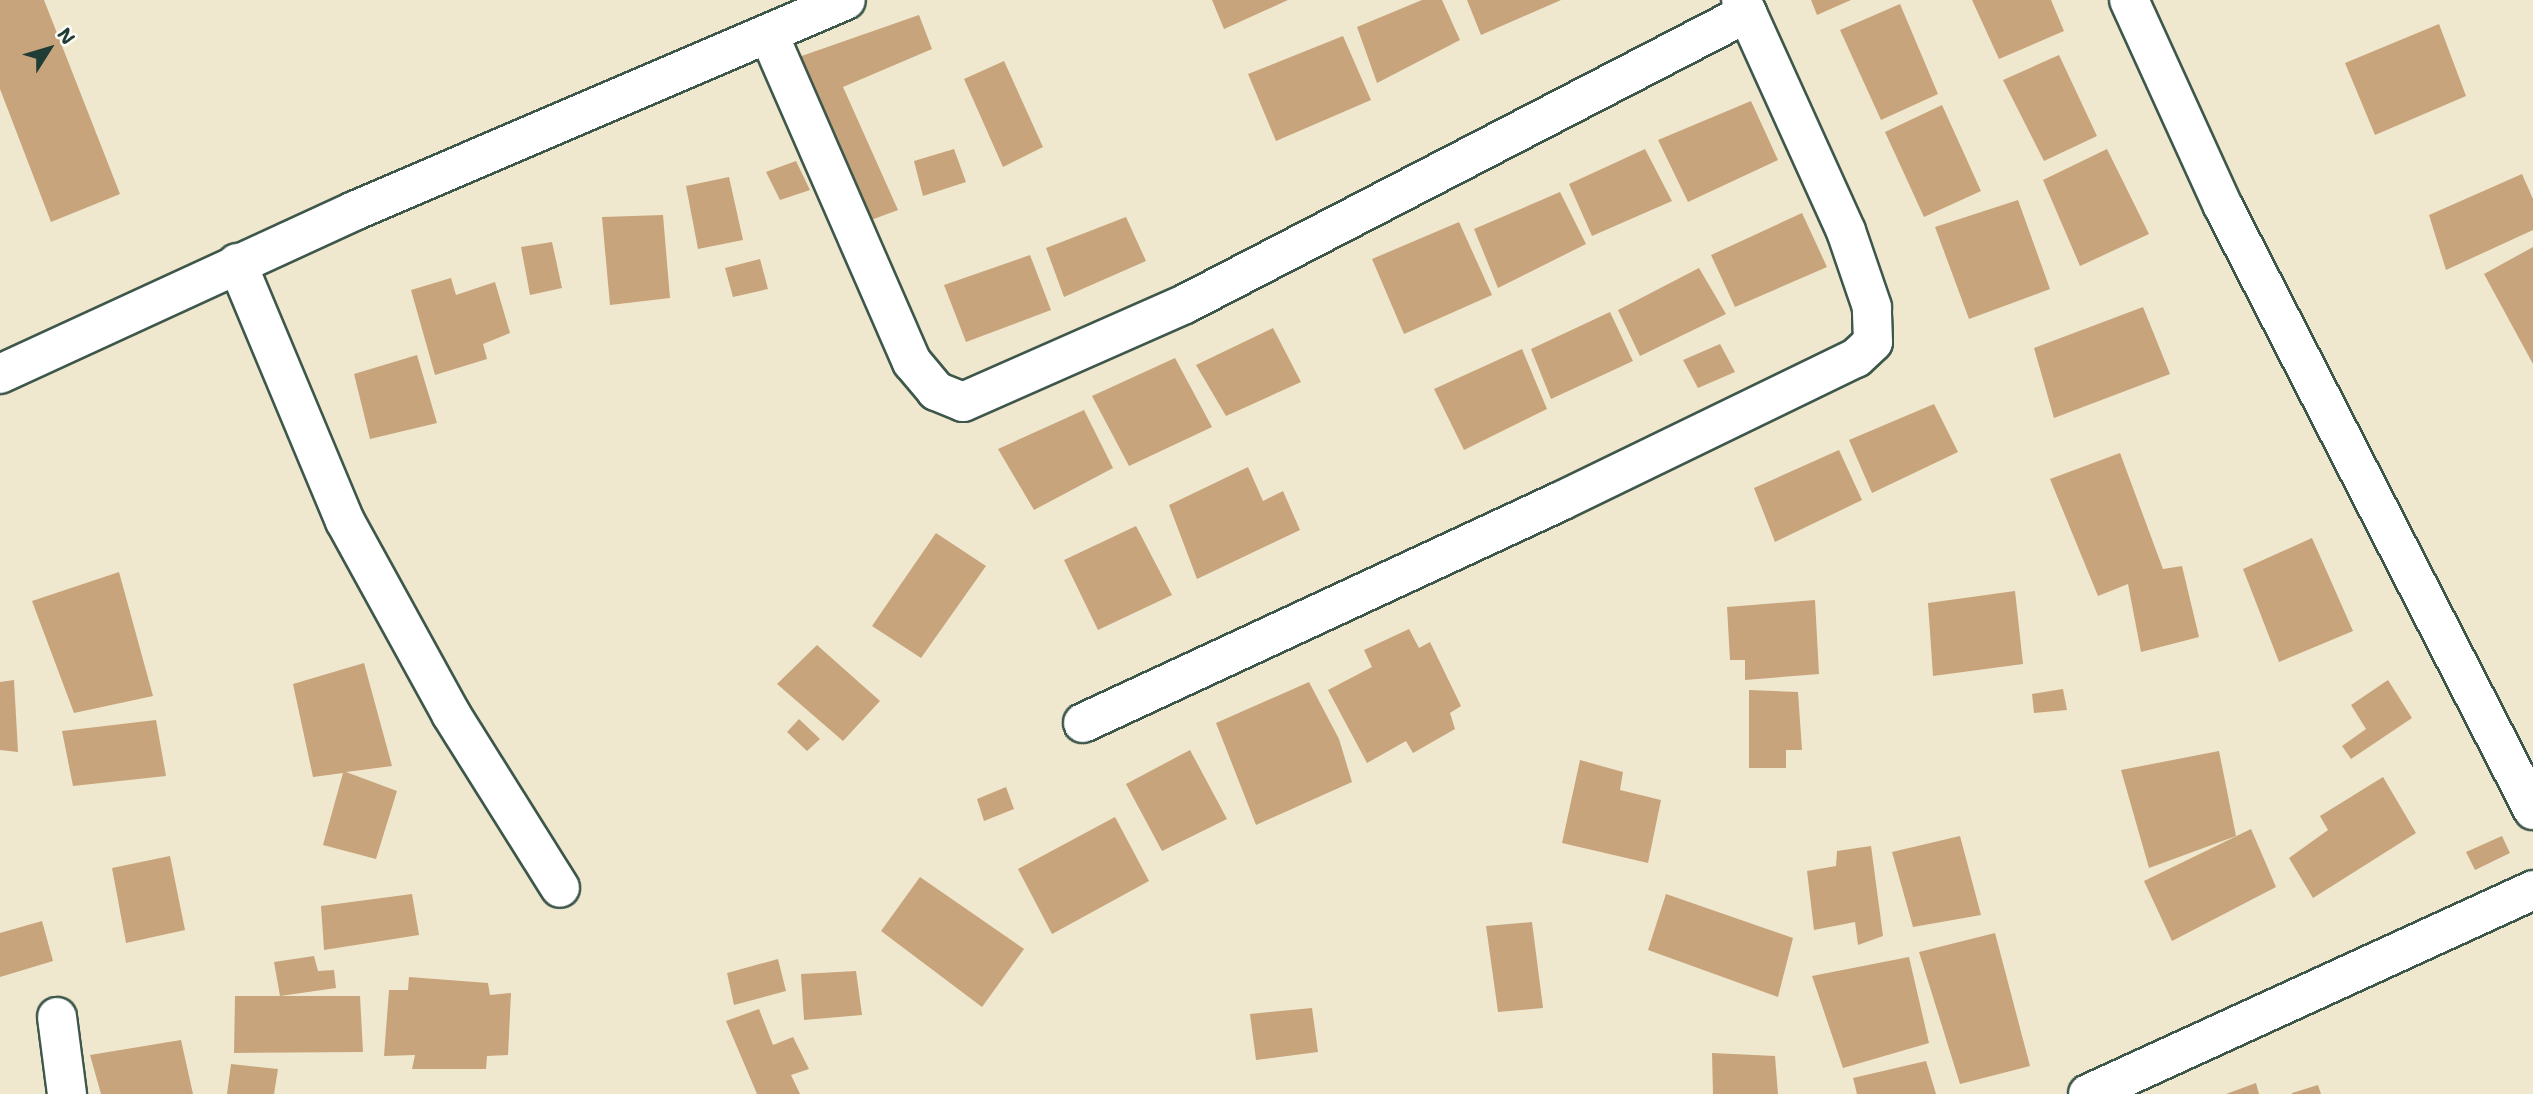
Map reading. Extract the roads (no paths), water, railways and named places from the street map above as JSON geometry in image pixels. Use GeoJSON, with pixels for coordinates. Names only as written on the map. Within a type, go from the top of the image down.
{"type":"FeatureCollection","features":[{"type":"Feature","properties":{"kind":"street"},"geometry":{"type":"LineString","coordinates":[[0,374],[237,263],[846,0]]}},
{"type":"Feature","properties":{"kind":"street"},"geometry":{"type":"LineString","coordinates":[[2129,0],[2223,206],[2533,810]]}},
{"type":"Feature","properties":{"kind":"street"},"geometry":{"type":"LineString","coordinates":[[769,35],[912,362],[936,391],[963,402],[1185,304],[1744,6],[1846,231],[1872,307],[1873,342],[1856,358],[1561,501],[1083,723]]}},
{"type":"Feature","properties":{"kind":"street"},"geometry":{"type":"LineString","coordinates":[[237,263],[345,521],[451,714],[560,888]]}},
{"type":"Feature","properties":{"kind":"street"},"geometry":{"type":"LineString","coordinates":[[2088,1094],[2533,890]]}},
{"type":"Feature","properties":{"kind":"street"},"geometry":{"type":"LineString","coordinates":[[57,1017],[67,1094]]}}]}
